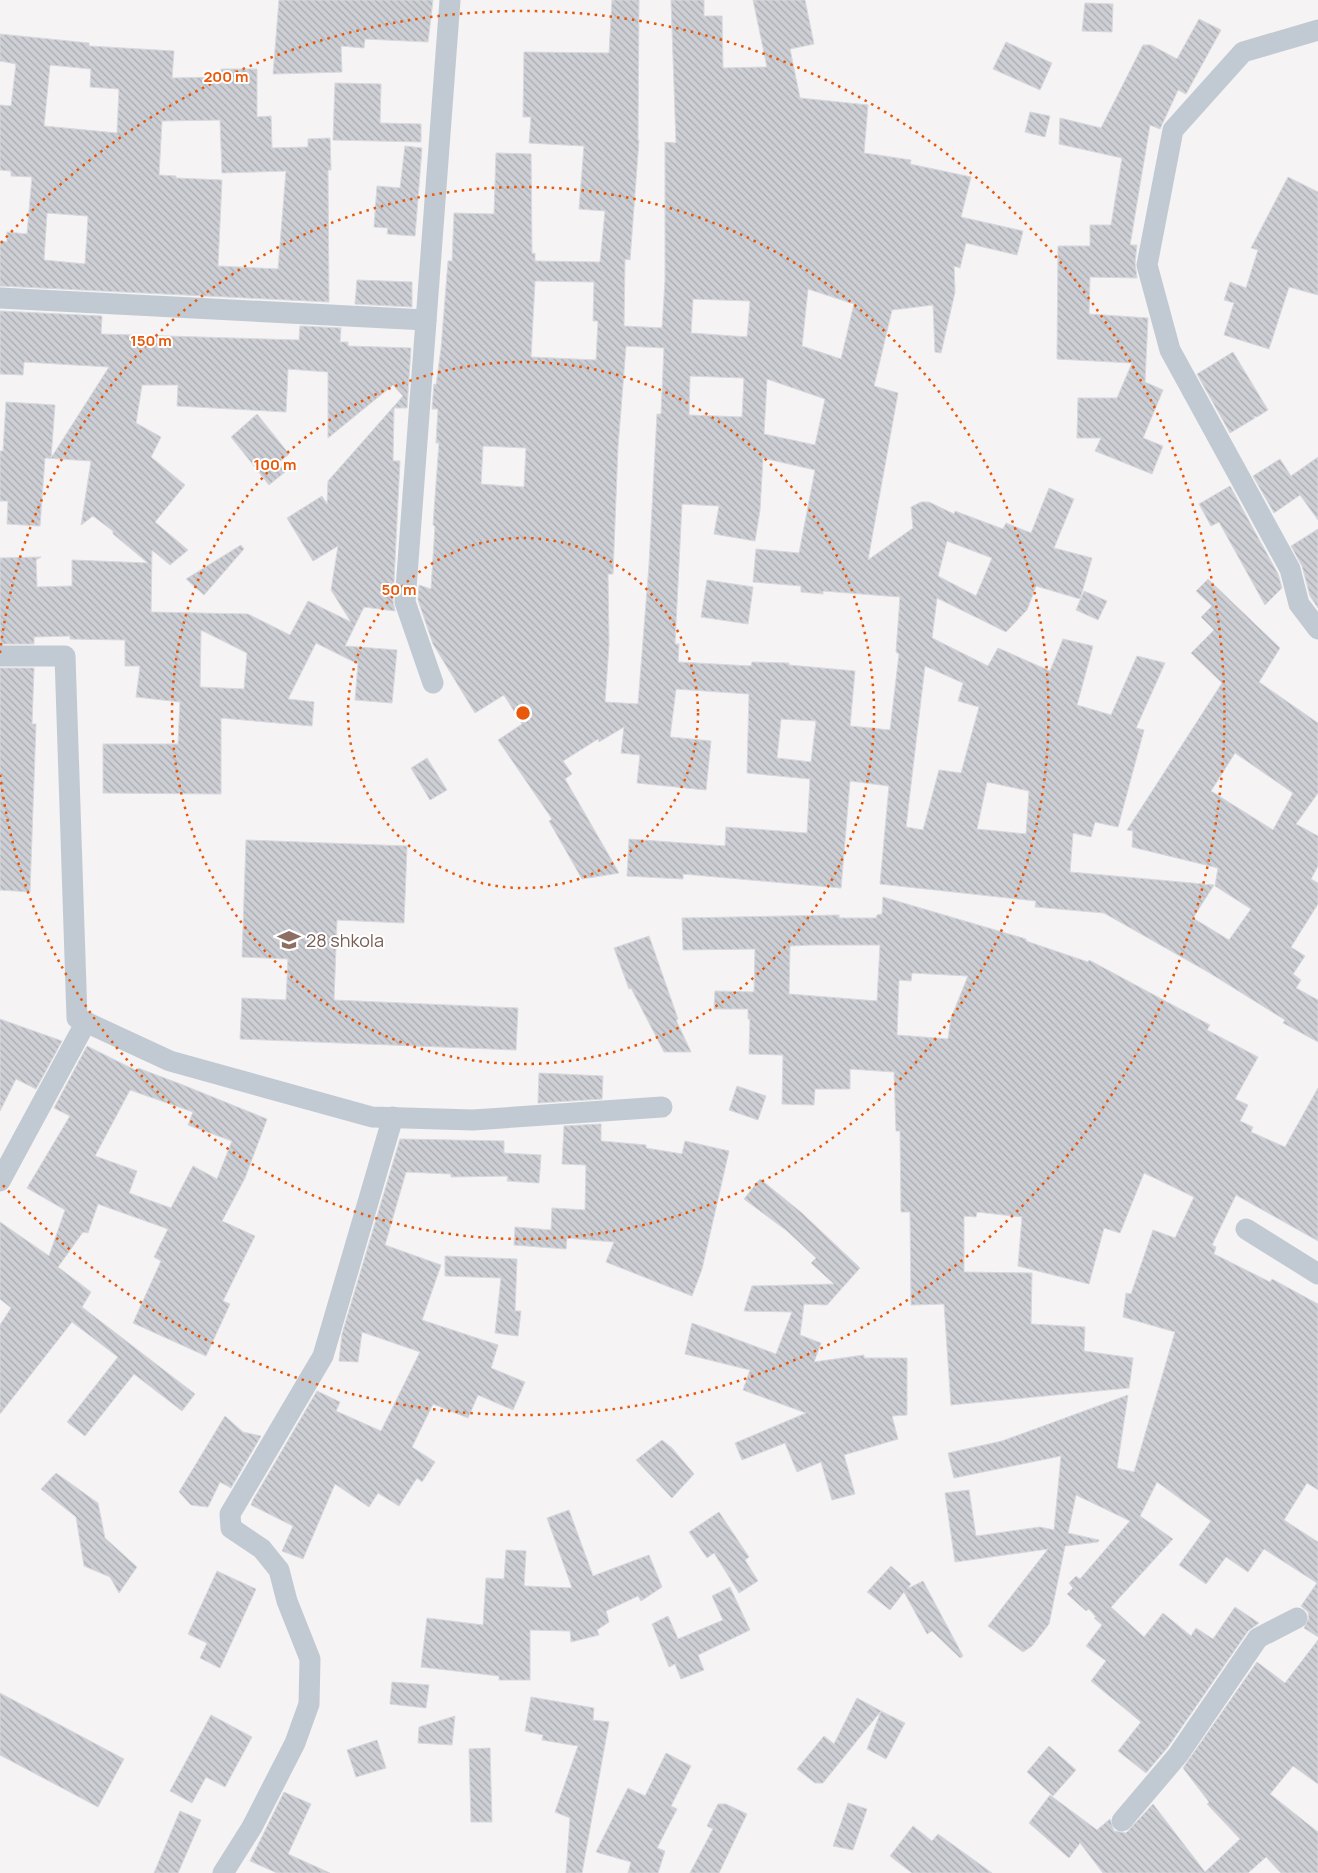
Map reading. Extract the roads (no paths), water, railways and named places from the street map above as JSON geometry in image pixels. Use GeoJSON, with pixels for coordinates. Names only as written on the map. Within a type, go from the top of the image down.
{"type":"FeatureCollection","features":[{"type":"Feature","properties":{"kind":"street"},"geometry":{"type":"LineString","coordinates":[[432,683],[405,602],[450,0]]}},
{"type":"Feature","properties":{"kind":"street"},"geometry":{"type":"LineString","coordinates":[[1318,30],[1243,52],[1173,130],[1147,264],[1170,350],[1290,569],[1299,604],[1318,629]]}},
{"type":"Feature","properties":{"kind":"street"},"geometry":{"type":"LineString","coordinates":[[0,298],[426,320]]}},
{"type":"Feature","properties":{"kind":"street"},"geometry":{"type":"LineString","coordinates":[[0,656],[65,656],[77,1018],[170,1062],[372,1116],[473,1120],[662,1107]]}},
{"type":"Feature","properties":{"kind":"street"},"geometry":{"type":"LineString","coordinates":[[0,1181],[86,1022]]}},
{"type":"Feature","properties":{"kind":"street"},"geometry":{"type":"LineString","coordinates":[[223,1873],[252,1827],[295,1743],[309,1704],[310,1686],[310,1659],[287,1601],[279,1570],[262,1549],[231,1528],[230,1514],[322,1356],[393,1117]]}},
{"type":"Feature","properties":{"kind":"street"},"geometry":{"type":"LineString","coordinates":[[1246,1229],[1318,1274]]}},
{"type":"Feature","properties":{"kind":"street"},"geometry":{"type":"LineString","coordinates":[[1122,1821],[1178,1755],[1258,1638],[1296,1618]]}},
{"type":"Feature","properties":{"kind":"place","name":"28 shkola"},"geometry":{"type":"Point","coordinates":[289,940]}}]}
